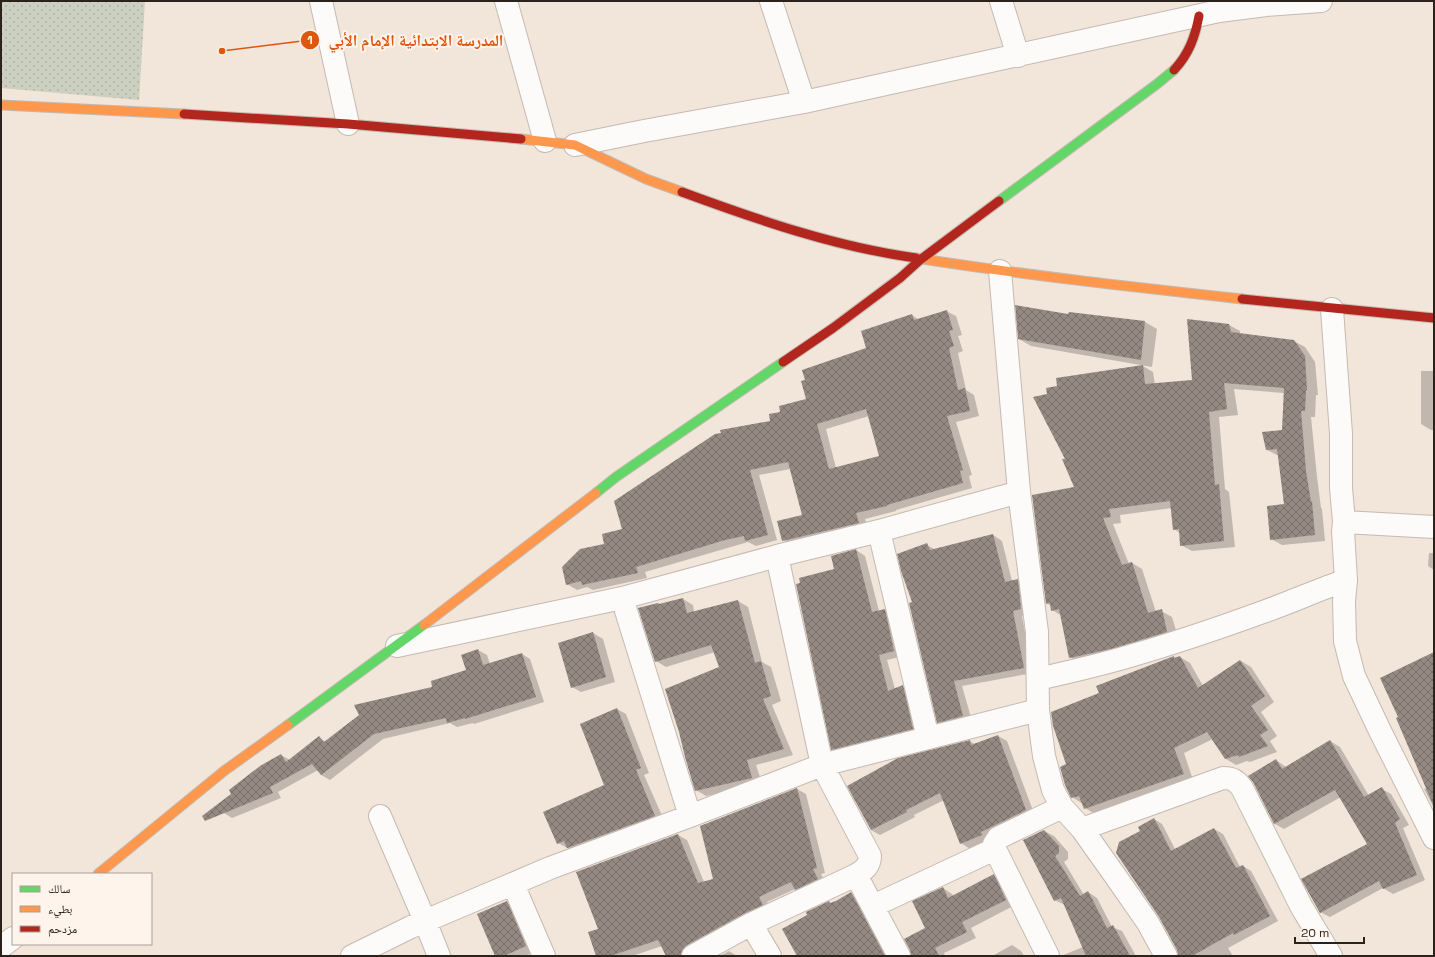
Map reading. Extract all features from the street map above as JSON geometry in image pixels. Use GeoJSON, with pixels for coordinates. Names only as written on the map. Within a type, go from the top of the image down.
{"type":"FeatureCollection","features":[{"type":"Feature","properties":{"kind":"street"},"geometry":{"type":"LineString","coordinates":[[321,1],[348,124]]}},
{"type":"Feature","properties":{"kind":"street"},"geometry":{"type":"LineString","coordinates":[[506,1],[545,141]]}},
{"type":"Feature","properties":{"kind":"street"},"geometry":{"type":"LineString","coordinates":[[771,1],[804,102]]}},
{"type":"Feature","properties":{"kind":"street"},"geometry":{"type":"LineString","coordinates":[[1001,1],[1018,56]]}},
{"type":"Feature","properties":{"kind":"street"},"geometry":{"type":"LineString","coordinates":[[574,145],[658,128],[804,102],[1219,11],[1321,1]]}},
{"type":"Feature","properties":{"kind":"street"},"geometry":{"type":"LineString","coordinates":[[99,873],[224,771],[397,646],[616,477],[833,328],[900,278],[920,260],[1173,70],[1185,58],[1192,46],[1197,31],[1199,16]]}},
{"type":"Feature","properties":{"kind":"street"},"geometry":{"type":"LineString","coordinates":[[1,105],[225,116],[348,124],[545,141],[574,145],[646,179],[779,226],[879,253],[1000,272],[1332,309],[1434,318]]}},
{"type":"Feature","properties":{"kind":"street"},"geometry":{"type":"LineString","coordinates":[[1000,272],[1019,492],[1037,632],[1038,710],[1044,756],[1053,790],[1062,808],[1082,829],[1148,923],[1166,956]]}},
{"type":"Feature","properties":{"kind":"street"},"geometry":{"type":"LineString","coordinates":[[1332,309],[1342,434],[1341,488],[1346,580],[1344,601],[1345,641],[1354,676],[1434,838]]}},
{"type":"Feature","properties":{"kind":"street"},"geometry":{"type":"LineString","coordinates":[[397,646],[622,598],[777,556],[879,531],[1019,492]]}},
{"type":"Feature","properties":{"kind":"street"},"geometry":{"type":"LineString","coordinates":[[1344,522],[1434,527]]}},
{"type":"Feature","properties":{"kind":"street"},"geometry":{"type":"LineString","coordinates":[[879,531],[928,738]]}},
{"type":"Feature","properties":{"kind":"street"},"geometry":{"type":"LineString","coordinates":[[693,956],[752,924],[864,870],[868,866],[870,856],[822,765],[777,556]]}},
{"type":"Feature","properties":{"kind":"street"},"geometry":{"type":"LineString","coordinates":[[1038,679],[1087,668],[1182,640],[1265,612],[1346,580]]}},
{"type":"Feature","properties":{"kind":"street"},"geometry":{"type":"LineString","coordinates":[[622,598],[690,816]]}},
{"type":"Feature","properties":{"kind":"street"},"geometry":{"type":"LineString","coordinates":[[352,956],[425,921],[550,868],[822,765],[1038,710]]}},
{"type":"Feature","properties":{"kind":"street"},"geometry":{"type":"LineString","coordinates":[[1082,829],[1223,778],[1231,778],[1242,788],[1302,906],[1331,956]]}},
{"type":"Feature","properties":{"kind":"street"},"geometry":{"type":"LineString","coordinates":[[1045,949],[995,849],[994,844],[998,838],[1062,808]]}},
{"type":"Feature","properties":{"kind":"street"},"geometry":{"type":"LineString","coordinates":[[380,816],[439,956]]}},
{"type":"Feature","properties":{"kind":"street"},"geometry":{"type":"LineString","coordinates":[[873,906],[995,849]]}},
{"type":"Feature","properties":{"kind":"street"},"geometry":{"type":"LineString","coordinates":[[856,874],[899,956]]}},
{"type":"Feature","properties":{"kind":"street"},"geometry":{"type":"LineString","coordinates":[[513,884],[544,956]]}},
{"type":"Feature","properties":{"kind":"street"},"geometry":{"type":"LineString","coordinates":[[752,924],[770,956]]}},
{"type":"Feature","properties":{"kind":"street"},"geometry":{"type":"LineString","coordinates":[[1,947],[12,939]]}},
{"type":"Feature","properties":{"kind":"green space"},"geometry":{"type":"Polygon","coordinates":[[[1,1],[145,1],[139,100],[1,88],[1,1]]]}},
{"type":"Feature","properties":{"kind":"building"},"geometry":{"type":"Polygon","coordinates":[[[1015,305],[1068,314],[1069,312],[1145,321],[1141,360],[1018,339],[1015,305]]]}},
{"type":"Feature","properties":{"kind":"building"},"geometry":{"type":"Polygon","coordinates":[[[947,310],[953,330],[949,331],[954,346],[949,348],[958,390],[965,388],[970,411],[947,416],[963,470],[960,471],[963,483],[887,506],[856,513],[859,523],[782,541],[777,521],[802,515],[788,462],[750,470],[768,535],[745,541],[744,536],[725,540],[636,567],[638,573],[582,585],[581,581],[566,585],[562,567],[580,549],[604,544],[602,534],[622,529],[614,501],[715,434],[721,433],[720,430],[770,421],[769,414],[780,412],[779,406],[806,399],[801,381],[805,380],[802,370],[866,348],[861,331],[912,314],[914,320],[947,310]],[[866,409],[817,424],[829,469],[879,456],[866,409]]]}},
{"type":"Feature","properties":{"kind":"building"},"geometry":{"type":"Polygon","coordinates":[[[1187,319],[1229,324],[1231,332],[1294,340],[1305,356],[1307,390],[1305,411],[1301,411],[1306,471],[1311,502],[1312,501],[1315,535],[1270,540],[1267,506],[1284,504],[1277,449],[1266,450],[1262,432],[1282,430],[1284,388],[1224,383],[1227,409],[1209,412],[1215,485],[1219,484],[1224,541],[1180,546],[1179,529],[1173,530],[1170,501],[1109,509],[1111,517],[1103,518],[1122,565],[1132,562],[1148,613],[1162,609],[1167,632],[1111,649],[1069,658],[1059,609],[1051,611],[1050,603],[1046,604],[1032,495],[1074,487],[1062,459],[1065,459],[1033,397],[1047,394],[1046,388],[1057,386],[1056,378],[1143,365],[1145,384],[1192,380],[1187,319]]]}},
{"type":"Feature","properties":{"kind":"building"},"geometry":{"type":"Polygon","coordinates":[[[993,534],[1005,582],[1018,579],[1021,609],[1013,611],[1024,668],[954,681],[963,716],[937,723],[909,603],[912,602],[901,571],[897,554],[927,543],[930,550],[993,534]]]}},
{"type":"Feature","properties":{"kind":"building"},"geometry":{"type":"Polygon","coordinates":[[[856,549],[872,612],[885,609],[894,651],[879,655],[888,691],[903,685],[913,729],[831,750],[796,584],[800,583],[799,578],[834,569],[831,556],[856,549]]]}},
{"type":"Feature","properties":{"kind":"building"},"geometry":{"type":"Polygon","coordinates":[[[683,598],[687,613],[738,600],[755,663],[761,661],[771,696],[763,699],[784,749],[747,760],[752,778],[695,791],[679,732],[665,689],[719,667],[711,645],[655,662],[638,608],[683,598]]]}},
{"type":"Feature","properties":{"kind":"building"},"geometry":{"type":"Polygon","coordinates":[[[593,632],[606,677],[571,688],[558,643],[593,632]]]}},
{"type":"Feature","properties":{"kind":"building"},"geometry":{"type":"Polygon","coordinates":[[[478,649],[483,665],[522,653],[536,697],[465,719],[447,723],[446,718],[374,734],[321,775],[312,764],[270,787],[273,793],[205,821],[202,816],[231,794],[229,790],[260,766],[281,754],[286,762],[319,736],[324,742],[359,715],[354,705],[432,687],[431,681],[466,670],[461,655],[478,649]]]}},
{"type":"Feature","properties":{"kind":"building"},"geometry":{"type":"Polygon","coordinates":[[[1434,652],[1434,807],[1396,718],[1398,717],[1380,678],[1434,652]]]}},
{"type":"Feature","properties":{"kind":"building"},"geometry":{"type":"Polygon","coordinates":[[[1174,656],[1174,658],[1180,656],[1198,688],[1240,660],[1265,696],[1251,706],[1268,730],[1260,735],[1268,746],[1239,757],[1238,755],[1225,759],[1207,732],[1174,748],[1184,774],[1084,809],[1079,796],[1071,798],[1065,785],[1060,767],[1066,764],[1053,726],[1051,712],[1099,693],[1096,686],[1174,656]]]}},
{"type":"Feature","properties":{"kind":"building"},"geometry":{"type":"Polygon","coordinates":[[[617,708],[641,768],[636,770],[655,816],[567,848],[564,841],[557,844],[543,812],[604,785],[580,724],[617,708]]]}},
{"type":"Feature","properties":{"kind":"building"},"geometry":{"type":"Polygon","coordinates":[[[998,735],[1026,810],[981,832],[982,835],[960,844],[940,793],[871,830],[847,786],[898,758],[970,740],[971,745],[998,735]]]}},
{"type":"Feature","properties":{"kind":"building"},"geometry":{"type":"Polygon","coordinates":[[[1330,740],[1364,797],[1382,787],[1400,819],[1395,823],[1417,875],[1383,889],[1379,881],[1320,913],[1301,879],[1367,844],[1335,790],[1274,824],[1253,782],[1248,776],[1276,759],[1282,769],[1330,740]]]}},
{"type":"Feature","properties":{"kind":"building"},"geometry":{"type":"Polygon","coordinates":[[[797,788],[817,868],[813,869],[818,879],[795,890],[791,882],[759,897],[763,905],[745,913],[687,945],[682,950],[681,956],[666,956],[658,940],[610,956],[596,956],[588,932],[598,929],[576,872],[678,834],[698,883],[713,879],[700,826],[797,788]]]}},
{"type":"Feature","properties":{"kind":"building"},"geometry":{"type":"Polygon","coordinates":[[[1154,818],[1171,851],[1214,828],[1236,868],[1243,865],[1270,916],[1234,935],[1233,933],[1192,956],[1178,956],[1177,950],[1159,917],[1116,853],[1119,842],[1140,831],[1138,827],[1154,818]]]}},
{"type":"Feature","properties":{"kind":"building"},"geometry":{"type":"Polygon","coordinates":[[[1044,830],[1059,846],[1059,853],[1055,856],[1080,896],[1088,891],[1107,928],[1113,925],[1130,956],[1086,956],[1061,898],[1054,901],[1023,840],[1044,830]]]}},
{"type":"Feature","properties":{"kind":"building"},"geometry":{"type":"Polygon","coordinates":[[[994,874],[1006,900],[962,922],[967,932],[935,948],[939,956],[911,956],[910,950],[904,939],[925,928],[912,901],[943,887],[948,898],[994,874]]]}},
{"type":"Feature","properties":{"kind":"building"},"geometry":{"type":"Polygon","coordinates":[[[851,892],[885,956],[797,956],[782,929],[807,915],[806,912],[829,901],[830,903],[836,901],[851,892]]]}},
{"type":"Feature","properties":{"kind":"building"},"geometry":{"type":"Polygon","coordinates":[[[507,901],[526,946],[504,956],[495,956],[477,914],[507,901]]]}},
{"type":"Feature","properties":{"kind":"traffic: fast"},"geometry":{"type":"LineString","coordinates":[[999,201],[1174,70]]}},
{"type":"Feature","properties":{"kind":"traffic: fast"},"geometry":{"type":"LineString","coordinates":[[596,493],[616,477],[783,362]]}},
{"type":"Feature","properties":{"kind":"traffic: fast"},"geometry":{"type":"LineString","coordinates":[[288,725],[424,625]]}},
{"type":"Feature","properties":{"kind":"traffic: slow"},"geometry":{"type":"LineString","coordinates":[[1,105],[184,114]]}},
{"type":"Feature","properties":{"kind":"traffic: slow"},"geometry":{"type":"LineString","coordinates":[[521,139],[575,145],[646,179],[682,192]]}},
{"type":"Feature","properties":{"kind":"traffic: slow"},"geometry":{"type":"LineString","coordinates":[[916,258],[1038,275],[1242,299]]}},
{"type":"Feature","properties":{"kind":"traffic: slow"},"geometry":{"type":"LineString","coordinates":[[424,625],[596,493]]}},
{"type":"Feature","properties":{"kind":"traffic: slow"},"geometry":{"type":"LineString","coordinates":[[99,873],[224,771],[288,725]]}},
{"type":"Feature","properties":{"kind":"traffic: jam"},"geometry":{"type":"LineString","coordinates":[[1174,70],[1184,58],[1191,45],[1199,16]]}},
{"type":"Feature","properties":{"kind":"traffic: jam"},"geometry":{"type":"LineString","coordinates":[[184,114],[348,124],[521,139]]}},
{"type":"Feature","properties":{"kind":"traffic: jam"},"geometry":{"type":"LineString","coordinates":[[682,192],[739,213],[827,240],[916,258]]}},
{"type":"Feature","properties":{"kind":"traffic: jam"},"geometry":{"type":"LineString","coordinates":[[783,362],[833,328],[999,201]]}},
{"type":"Feature","properties":{"kind":"traffic: jam"},"geometry":{"type":"LineString","coordinates":[[1242,299],[1434,318]]}},
{"type":"Feature","properties":{"kind":"place","name":"المدرسة الابتدائية الإمام الأبي"},"geometry":{"type":"Point","coordinates":[222,51]}}]}
